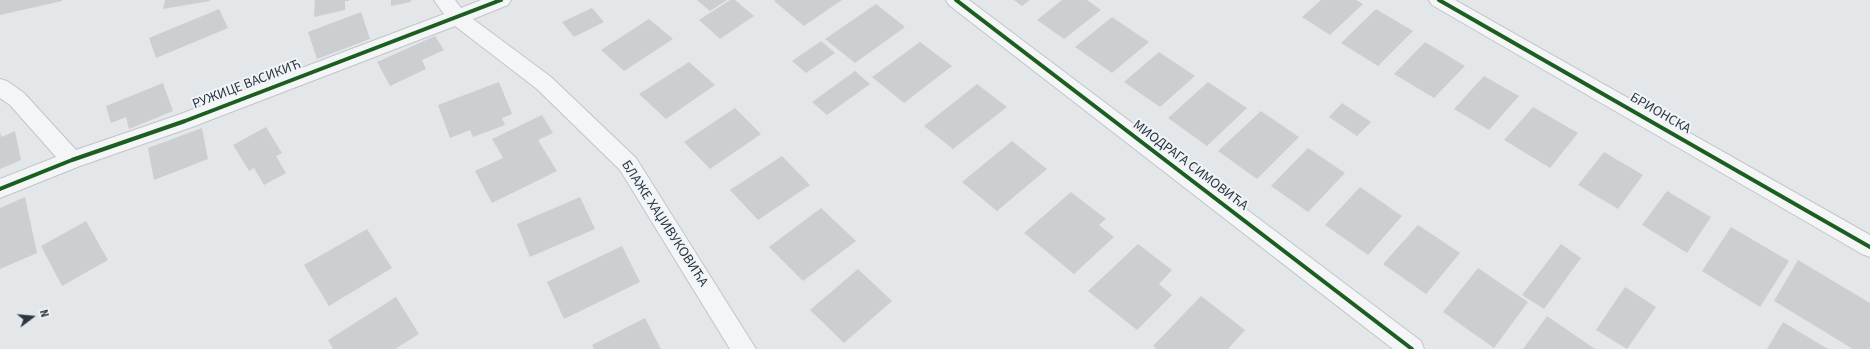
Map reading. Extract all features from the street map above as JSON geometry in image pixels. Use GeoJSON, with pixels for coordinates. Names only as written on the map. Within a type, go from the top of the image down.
{"type":"FeatureCollection","features":[{"type":"Feature","properties":{"kind":"street","name":"БЛАЖЕ ХАЏИВУКОВИЋА"},"geometry":{"type":"LineString","coordinates":[[444,0],[456,17],[544,83],[628,164],[744,349]]}},
{"type":"Feature","properties":{"kind":"street","name":"РУЖИЦЕ ВАСИКИЋ"},"geometry":{"type":"LineString","coordinates":[[0,190],[72,160],[185,121],[501,0]]}},
{"type":"Feature","properties":{"kind":"street","name":"МИОДРАГА СИМОВИЋА"},"geometry":{"type":"LineString","coordinates":[[956,0],[1412,349]]}},
{"type":"Feature","properties":{"kind":"street","name":"БРИОНСКА"},"geometry":{"type":"LineString","coordinates":[[1440,0],[1870,247]]}},
{"type":"Feature","properties":{"kind":"street"},"geometry":{"type":"LineString","coordinates":[[0,87],[17,99],[72,160]]}},
{"type":"Feature","properties":{"kind":"building"},"geometry":{"type":"Polygon","coordinates":[[[0,0],[62,0],[62,1],[0,15],[0,0]]]}},
{"type":"Feature","properties":{"kind":"building"},"geometry":{"type":"Polygon","coordinates":[[[165,0],[210,0],[210,1],[163,9],[165,0]]]}},
{"type":"Feature","properties":{"kind":"building"},"geometry":{"type":"Polygon","coordinates":[[[315,0],[349,1],[345,1],[345,10],[314,17],[315,0]]]}},
{"type":"Feature","properties":{"kind":"building"},"geometry":{"type":"Polygon","coordinates":[[[391,0],[411,0],[411,2],[391,6],[391,0]]]}},
{"type":"Feature","properties":{"kind":"building"},"geometry":{"type":"Polygon","coordinates":[[[697,0],[727,0],[710,11],[697,0]]]}},
{"type":"Feature","properties":{"kind":"building"},"geometry":{"type":"Polygon","coordinates":[[[730,0],[735,0],[754,16],[720,39],[699,20],[730,0]]]}},
{"type":"Feature","properties":{"kind":"building"},"geometry":{"type":"Polygon","coordinates":[[[842,0],[804,26],[774,1],[842,0]]]}},
{"type":"Feature","properties":{"kind":"building"},"geometry":{"type":"Polygon","coordinates":[[[1014,0],[1030,0],[1022,6],[1014,0]]]}},
{"type":"Feature","properties":{"kind":"building"},"geometry":{"type":"Polygon","coordinates":[[[1062,0],[1087,0],[1101,10],[1064,39],[1037,20],[1062,0]]]}},
{"type":"Feature","properties":{"kind":"building"},"geometry":{"type":"Polygon","coordinates":[[[1321,0],[1356,0],[1363,4],[1330,35],[1302,17],[1321,0]]]}},
{"type":"Feature","properties":{"kind":"building"},"geometry":{"type":"Polygon","coordinates":[[[876,4],[905,27],[855,63],[825,39],[876,4]]]}},
{"type":"Feature","properties":{"kind":"building"},"geometry":{"type":"Polygon","coordinates":[[[592,8],[604,22],[574,37],[562,22],[592,8]]]}},
{"type":"Feature","properties":{"kind":"building"},"geometry":{"type":"Polygon","coordinates":[[[219,9],[228,28],[156,58],[149,38],[219,9]]]}},
{"type":"Feature","properties":{"kind":"building"},"geometry":{"type":"Polygon","coordinates":[[[1376,9],[1413,31],[1378,66],[1341,43],[1376,9]]]}},
{"type":"Feature","properties":{"kind":"building"},"geometry":{"type":"Polygon","coordinates":[[[361,12],[370,39],[317,59],[308,32],[361,12]]]}},
{"type":"Feature","properties":{"kind":"building"},"geometry":{"type":"Polygon","coordinates":[[[1112,17],[1149,42],[1112,73],[1075,47],[1112,17]]]}},
{"type":"Feature","properties":{"kind":"building"},"geometry":{"type":"Polygon","coordinates":[[[649,19],[673,39],[624,71],[601,50],[649,19]]]}},
{"type":"Feature","properties":{"kind":"building"},"geometry":{"type":"Polygon","coordinates":[[[435,36],[444,50],[422,60],[426,69],[390,86],[377,62],[435,36]]]}},
{"type":"Feature","properties":{"kind":"building"},"geometry":{"type":"Polygon","coordinates":[[[821,41],[835,53],[806,73],[792,61],[821,41]]]}},
{"type":"Feature","properties":{"kind":"building"},"geometry":{"type":"Polygon","coordinates":[[[920,42],[952,66],[904,103],[872,77],[920,42]]]}},
{"type":"Feature","properties":{"kind":"building"},"geometry":{"type":"Polygon","coordinates":[[[1425,42],[1465,66],[1434,98],[1394,74],[1425,42]]]}},
{"type":"Feature","properties":{"kind":"building"},"geometry":{"type":"Polygon","coordinates":[[[1159,52],[1195,76],[1160,107],[1124,82],[1159,52]]]}},
{"type":"Feature","properties":{"kind":"building"},"geometry":{"type":"Polygon","coordinates":[[[689,62],[715,85],[666,119],[639,94],[689,62]]]}},
{"type":"Feature","properties":{"kind":"building"},"geometry":{"type":"Polygon","coordinates":[[[855,71],[870,84],[827,115],[812,102],[855,71]]]}},
{"type":"Feature","properties":{"kind":"building"},"geometry":{"type":"Polygon","coordinates":[[[1484,76],[1519,96],[1489,130],[1454,109],[1484,76]]]}},
{"type":"Feature","properties":{"kind":"building"},"geometry":{"type":"Polygon","coordinates":[[[499,82],[512,114],[502,118],[505,125],[473,137],[470,130],[450,138],[438,105],[499,82]]]}},
{"type":"Feature","properties":{"kind":"building"},"geometry":{"type":"Polygon","coordinates":[[[1208,82],[1247,108],[1207,146],[1168,118],[1208,82]]]}},
{"type":"Feature","properties":{"kind":"building"},"geometry":{"type":"Polygon","coordinates":[[[163,83],[173,111],[129,129],[126,117],[111,123],[106,106],[163,83]]]}},
{"type":"Feature","properties":{"kind":"building"},"geometry":{"type":"Polygon","coordinates":[[[977,84],[1007,107],[953,149],[924,126],[977,84]]]}},
{"type":"Feature","properties":{"kind":"building"},"geometry":{"type":"Polygon","coordinates":[[[1342,103],[1371,122],[1357,136],[1329,117],[1342,103]]]}},
{"type":"Feature","properties":{"kind":"building"},"geometry":{"type":"Polygon","coordinates":[[[1533,107],[1578,133],[1550,168],[1504,140],[1533,107]]]}},
{"type":"Feature","properties":{"kind":"building"},"geometry":{"type":"Polygon","coordinates":[[[735,108],[761,134],[710,169],[684,142],[735,108]]]}},
{"type":"Feature","properties":{"kind":"building"},"geometry":{"type":"Polygon","coordinates":[[[1261,111],[1299,137],[1257,179],[1218,151],[1261,111]]]}},
{"type":"Feature","properties":{"kind":"building"},"geometry":{"type":"Polygon","coordinates":[[[542,115],[553,133],[538,140],[557,171],[492,203],[475,171],[503,158],[492,139],[542,115]]]}},
{"type":"Feature","properties":{"kind":"building"},"geometry":{"type":"Polygon","coordinates":[[[266,127],[282,153],[276,156],[286,173],[264,185],[254,168],[249,171],[233,145],[266,127]]]}},
{"type":"Feature","properties":{"kind":"building"},"geometry":{"type":"Polygon","coordinates":[[[202,128],[208,159],[154,180],[148,148],[202,128]]]}},
{"type":"Feature","properties":{"kind":"building"},"geometry":{"type":"Polygon","coordinates":[[[15,131],[21,160],[0,169],[0,133],[2,137],[15,131]]]}},
{"type":"Feature","properties":{"kind":"building"},"geometry":{"type":"Polygon","coordinates":[[[1012,141],[1047,169],[997,211],[962,182],[1012,141]]]}},
{"type":"Feature","properties":{"kind":"building"},"geometry":{"type":"Polygon","coordinates":[[[1308,148],[1345,173],[1308,212],[1271,186],[1308,148]]]}},
{"type":"Feature","properties":{"kind":"building"},"geometry":{"type":"Polygon","coordinates":[[[1604,152],[1643,175],[1618,209],[1578,185],[1604,152]]]}},
{"type":"Feature","properties":{"kind":"building"},"geometry":{"type":"Polygon","coordinates":[[[782,156],[810,185],[758,220],[730,190],[782,156]]]}},
{"type":"Feature","properties":{"kind":"building"},"geometry":{"type":"Polygon","coordinates":[[[1360,187],[1402,216],[1368,255],[1325,225],[1360,187]]]}},
{"type":"Feature","properties":{"kind":"building"},"geometry":{"type":"Polygon","coordinates":[[[1667,191],[1711,217],[1687,253],[1642,225],[1667,191]]]}},
{"type":"Feature","properties":{"kind":"building"},"geometry":{"type":"Polygon","coordinates":[[[1071,192],[1106,219],[1099,225],[1114,237],[1074,274],[1024,233],[1071,192]]]}},
{"type":"Feature","properties":{"kind":"building"},"geometry":{"type":"Polygon","coordinates":[[[25,197],[37,253],[0,269],[0,208],[25,197]]]}},
{"type":"Feature","properties":{"kind":"building"},"geometry":{"type":"Polygon","coordinates":[[[580,197],[595,229],[530,257],[517,224],[580,197]]]}},
{"type":"Feature","properties":{"kind":"building"},"geometry":{"type":"Polygon","coordinates":[[[821,208],[856,241],[803,281],[769,247],[821,208]]]}},
{"type":"Feature","properties":{"kind":"building"},"geometry":{"type":"Polygon","coordinates":[[[86,221],[108,260],[62,286],[41,246],[86,221]]]}},
{"type":"Feature","properties":{"kind":"building"},"geometry":{"type":"Polygon","coordinates":[[[1418,225],[1460,253],[1426,294],[1383,264],[1418,225]]]}},
{"type":"Feature","properties":{"kind":"building"},"geometry":{"type":"Polygon","coordinates":[[[1731,227],[1789,261],[1760,307],[1702,271],[1731,227]]]}},
{"type":"Feature","properties":{"kind":"building"},"geometry":{"type":"Polygon","coordinates":[[[367,229],[392,268],[329,306],[304,265],[367,229]]]}},
{"type":"Feature","properties":{"kind":"building"},"geometry":{"type":"Polygon","coordinates":[[[1138,244],[1172,270],[1159,284],[1172,295],[1137,330],[1088,291],[1138,244]]]}},
{"type":"Feature","properties":{"kind":"building"},"geometry":{"type":"Polygon","coordinates":[[[1561,244],[1581,258],[1544,309],[1522,295],[1561,244]]]}},
{"type":"Feature","properties":{"kind":"building"},"geometry":{"type":"Polygon","coordinates":[[[622,246],[640,282],[564,319],[547,282],[622,246]]]}},
{"type":"Feature","properties":{"kind":"building"},"geometry":{"type":"Polygon","coordinates":[[[1798,260],[1870,303],[1870,349],[1853,349],[1774,301],[1798,260]]]}},
{"type":"Feature","properties":{"kind":"building"},"geometry":{"type":"Polygon","coordinates":[[[1478,268],[1528,302],[1494,348],[1443,312],[1478,268]]]}},
{"type":"Feature","properties":{"kind":"building"},"geometry":{"type":"Polygon","coordinates":[[[858,269],[892,301],[844,343],[810,310],[858,269]]]}},
{"type":"Feature","properties":{"kind":"building"},"geometry":{"type":"Polygon","coordinates":[[[1625,287],[1656,307],[1627,349],[1596,330],[1625,287]]]}},
{"type":"Feature","properties":{"kind":"building"},"geometry":{"type":"Polygon","coordinates":[[[1201,296],[1245,330],[1228,349],[1157,349],[1153,346],[1201,296]]]}},
{"type":"Feature","properties":{"kind":"building"},"geometry":{"type":"Polygon","coordinates":[[[396,297],[419,334],[395,349],[333,349],[328,340],[396,297]]]}},
{"type":"Feature","properties":{"kind":"building"},"geometry":{"type":"Polygon","coordinates":[[[1547,316],[1595,349],[1523,349],[1547,316]]]}},
{"type":"Feature","properties":{"kind":"building"},"geometry":{"type":"Polygon","coordinates":[[[645,318],[661,349],[594,349],[592,345],[645,318]]]}},
{"type":"Feature","properties":{"kind":"building"},"geometry":{"type":"Polygon","coordinates":[[[1783,322],[1828,349],[1767,349],[1783,322]]]}},
{"type":"Feature","properties":{"kind":"cycle path"},"geometry":{"type":"LineString","coordinates":[[0,189],[72,160],[185,121],[501,0]]}},
{"type":"Feature","properties":{"kind":"cycle path"},"geometry":{"type":"LineString","coordinates":[[956,0],[1412,349]]}},
{"type":"Feature","properties":{"kind":"cycle path"},"geometry":{"type":"LineString","coordinates":[[1439,0],[1870,247]]}}]}
